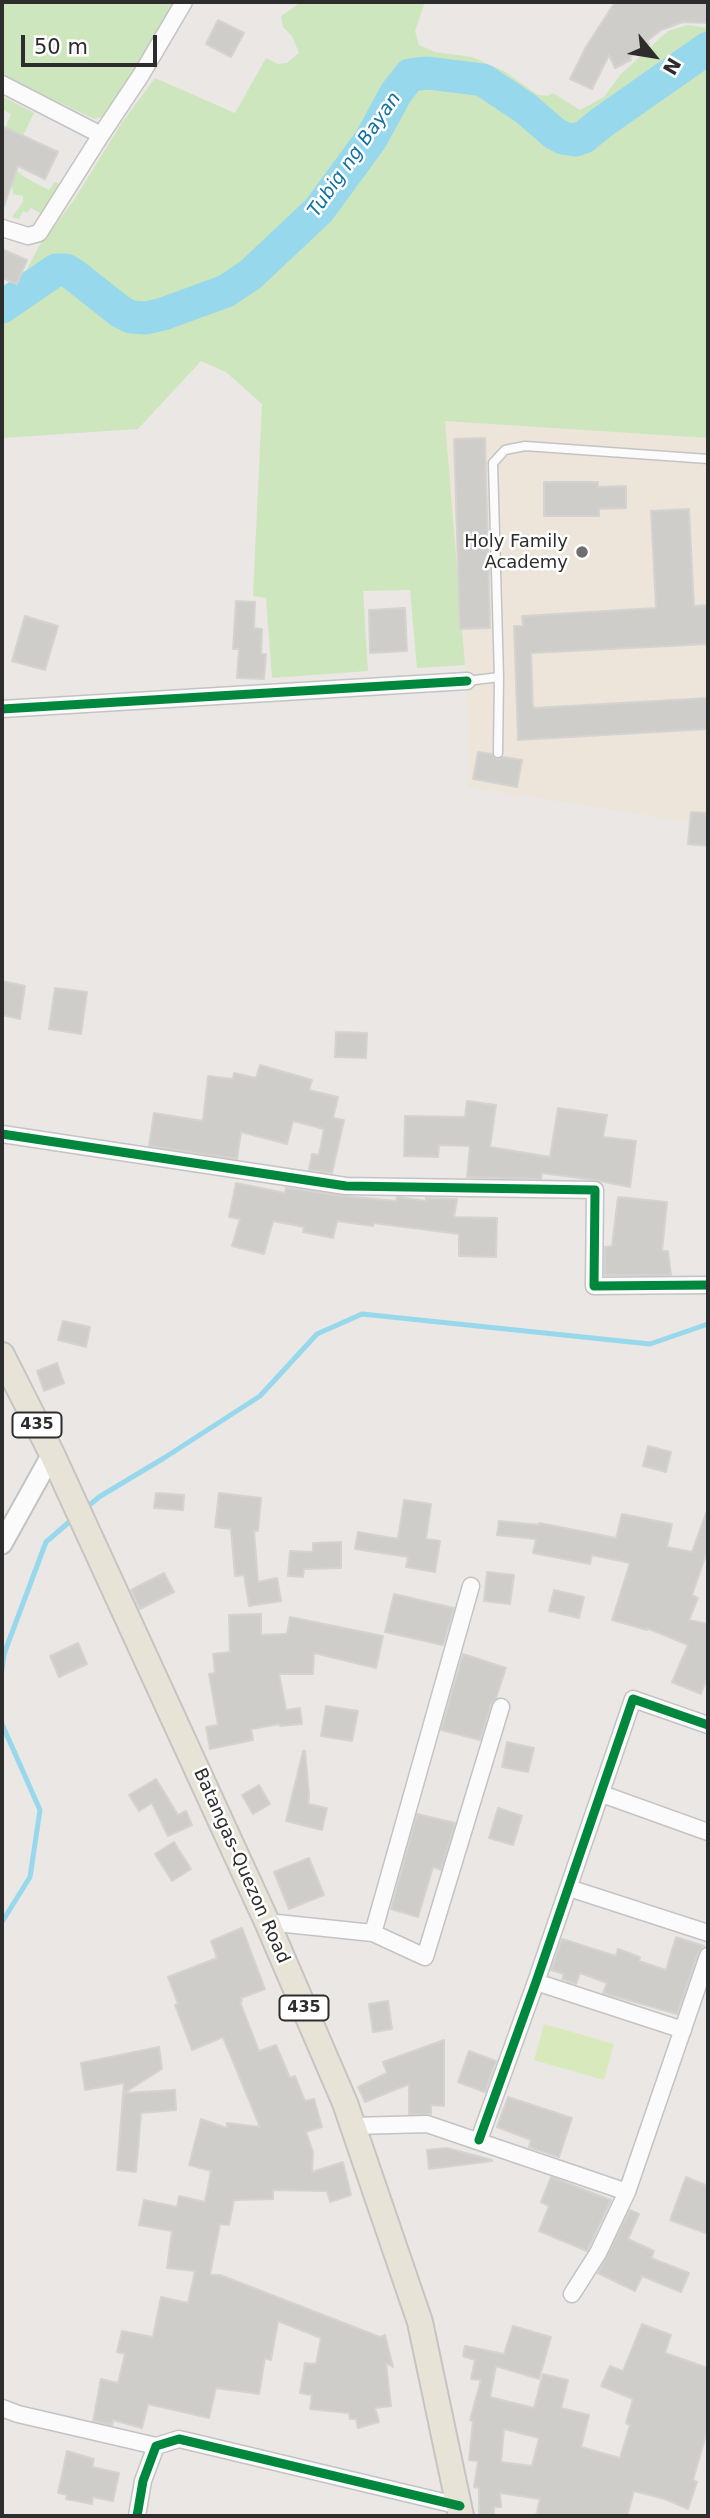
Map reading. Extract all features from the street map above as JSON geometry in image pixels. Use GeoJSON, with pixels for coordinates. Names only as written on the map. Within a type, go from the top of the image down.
{"type":"FeatureCollection","features":[{"type":"Feature","properties":{"kind":"main road","name":"Batangas-Quezon Road"},"geometry":{"type":"LineString","coordinates":[[3,1362],[52,1454],[267,1922],[354,2126],[419,2322],[461,2511]]}},
{"type":"Feature","properties":{"kind":"street"},"geometry":{"type":"LineString","coordinates":[[2,228],[28,236],[39,233],[141,75],[184,2]]}},
{"type":"Feature","properties":{"kind":"street"},"geometry":{"type":"LineString","coordinates":[[2,85],[101,135]]}},
{"type":"Feature","properties":{"kind":"street"},"geometry":{"type":"LineString","coordinates":[[2,709],[467,681]]}},
{"type":"Feature","properties":{"kind":"street"},"geometry":{"type":"LineString","coordinates":[[2,1134],[345,1186],[595,1190],[594,1286],[708,1285]]}},
{"type":"Feature","properties":{"kind":"street"},"geometry":{"type":"LineString","coordinates":[[2,1544],[52,1454]]}},
{"type":"Feature","properties":{"kind":"street"},"geometry":{"type":"LineString","coordinates":[[373,1933],[471,1586]]}},
{"type":"Feature","properties":{"kind":"street"},"geometry":{"type":"LineString","coordinates":[[479,2140],[633,1699],[708,1724]]}},
{"type":"Feature","properties":{"kind":"street"},"geometry":{"type":"LineString","coordinates":[[267,1922],[373,1933],[425,1957],[501,1707]]}},
{"type":"Feature","properties":{"kind":"street"},"geometry":{"type":"LineString","coordinates":[[602,1794],[708,1832]]}},
{"type":"Feature","properties":{"kind":"street"},"geometry":{"type":"LineString","coordinates":[[569,1888],[708,1934]]}},
{"type":"Feature","properties":{"kind":"street"},"geometry":{"type":"LineString","coordinates":[[572,2294],[598,2253],[627,2192],[708,1956]]}},
{"type":"Feature","properties":{"kind":"street"},"geometry":{"type":"LineString","coordinates":[[536,1982],[683,2030]]}},
{"type":"Feature","properties":{"kind":"street"},"geometry":{"type":"LineString","coordinates":[[354,2126],[427,2124],[627,2192]]}},
{"type":"Feature","properties":{"kind":"street"},"geometry":{"type":"LineString","coordinates":[[2,2408],[156,2446],[179,2439],[461,2511]]}},
{"type":"Feature","properties":{"kind":"street"},"geometry":{"type":"LineString","coordinates":[[137,2516],[143,2481],[156,2446]]}},
{"type":"Feature","properties":{"kind":"lane"},"geometry":{"type":"LineString","coordinates":[[498,753],[499,677],[493,464],[505,450],[525,446],[708,459]]}},
{"type":"Feature","properties":{"kind":"lane"},"geometry":{"type":"LineString","coordinates":[[467,681],[499,677]]}},
{"type":"Feature","properties":{"kind":"shaded area","name":"Holy Family Academy"},"geometry":{"type":"Polygon","coordinates":[[[444,420],[708,438],[708,825],[469,787],[467,681],[444,420]]]}},
{"type":"Feature","properties":{"kind":"green space"},"geometry":{"type":"Polygon","coordinates":[[[2,2],[174,2],[143,58],[117,97],[102,117],[94,119],[2,75],[2,2]]]}},
{"type":"Feature","properties":{"kind":"green space"},"geometry":{"type":"Polygon","coordinates":[[[298,2],[425,2],[415,31],[419,45],[435,52],[472,57],[504,71],[538,95],[548,96],[553,93],[580,110],[604,97],[620,75],[668,31],[687,25],[708,28],[708,438],[445,421],[465,665],[417,668],[410,590],[363,591],[368,671],[272,678],[266,598],[253,596],[262,404],[226,372],[201,361],[138,429],[2,438],[2,289],[6,284],[16,287],[20,283],[39,246],[74,200],[121,124],[155,78],[235,113],[266,58],[278,64],[287,63],[299,53],[292,36],[283,27],[281,16],[298,2]]]}},
{"type":"Feature","properties":{"kind":"green space"},"geometry":{"type":"Polygon","coordinates":[[[2,96],[34,113],[19,144],[2,137],[11,114],[2,109],[2,96]]]}},
{"type":"Feature","properties":{"kind":"green space"},"geometry":{"type":"Polygon","coordinates":[[[9,165],[49,190],[55,182],[60,184],[42,214],[31,208],[27,213],[23,211],[19,219],[12,217],[23,202],[23,196],[13,194],[12,187],[2,184],[9,165]]]}},
{"type":"Feature","properties":{"kind":"green space"},"geometry":{"type":"Polygon","coordinates":[[[544,2024],[614,2044],[604,2080],[534,2060],[544,2024]]]}},
{"type":"Feature","properties":{"kind":"building"},"geometry":{"type":"Polygon","coordinates":[[[615,2],[708,2],[708,23],[683,22],[661,30],[647,41],[649,44],[630,57],[631,60],[615,68],[609,55],[592,89],[570,79],[586,47],[615,2]]]}},
{"type":"Feature","properties":{"kind":"building"},"geometry":{"type":"Polygon","coordinates":[[[218,20],[244,33],[231,57],[206,44],[218,20]]]}},
{"type":"Feature","properties":{"kind":"building"},"geometry":{"type":"Polygon","coordinates":[[[2,126],[58,152],[45,179],[18,166],[4,206],[2,206],[2,126]]]}},
{"type":"Feature","properties":{"kind":"building"},"geometry":{"type":"Polygon","coordinates":[[[2,249],[27,260],[17,284],[2,278],[2,249]]]}},
{"type":"Feature","properties":{"kind":"building"},"geometry":{"type":"Polygon","coordinates":[[[485,438],[490,628],[460,629],[454,439],[485,438]]]}},
{"type":"Feature","properties":{"kind":"building"},"geometry":{"type":"Polygon","coordinates":[[[544,482],[598,482],[598,487],[626,486],[626,508],[599,509],[599,516],[544,516],[544,482]]]}},
{"type":"Feature","properties":{"kind":"building"},"geometry":{"type":"Polygon","coordinates":[[[689,509],[694,606],[708,605],[708,644],[531,653],[533,708],[708,698],[708,729],[518,740],[514,626],[523,626],[522,616],[656,608],[651,511],[689,509]]]}},
{"type":"Feature","properties":{"kind":"building"},"geometry":{"type":"Polygon","coordinates":[[[236,601],[255,602],[254,628],[262,629],[261,654],[266,654],[264,679],[237,678],[239,649],[233,649],[236,601]]]}},
{"type":"Feature","properties":{"kind":"building"},"geometry":{"type":"Polygon","coordinates":[[[405,608],[407,651],[370,653],[369,610],[405,608]]]}},
{"type":"Feature","properties":{"kind":"building"},"geometry":{"type":"Polygon","coordinates":[[[25,616],[58,626],[45,670],[12,661],[25,616]]]}},
{"type":"Feature","properties":{"kind":"building"},"geometry":{"type":"Polygon","coordinates":[[[478,752],[492,754],[497,759],[503,757],[522,760],[517,787],[473,779],[478,752]]]}},
{"type":"Feature","properties":{"kind":"building"},"geometry":{"type":"Polygon","coordinates":[[[691,812],[708,813],[708,846],[688,844],[691,812]]]}},
{"type":"Feature","properties":{"kind":"building"},"geometry":{"type":"Polygon","coordinates":[[[2,981],[25,986],[20,1019],[2,1015],[2,981]]]}},
{"type":"Feature","properties":{"kind":"building"},"geometry":{"type":"Polygon","coordinates":[[[55,988],[87,992],[81,1034],[49,1029],[55,988]]]}},
{"type":"Feature","properties":{"kind":"building"},"geometry":{"type":"Polygon","coordinates":[[[336,1032],[367,1033],[366,1058],[335,1057],[336,1032]]]}},
{"type":"Feature","properties":{"kind":"building"},"geometry":{"type":"Polygon","coordinates":[[[260,1065],[312,1080],[309,1090],[338,1097],[333,1118],[344,1120],[332,1173],[309,1170],[312,1154],[319,1155],[324,1129],[293,1121],[287,1144],[241,1132],[237,1159],[149,1146],[154,1113],[203,1121],[208,1076],[233,1079],[234,1073],[256,1078],[260,1065]]]}},
{"type":"Feature","properties":{"kind":"building"},"geometry":{"type":"Polygon","coordinates":[[[467,1101],[496,1105],[490,1147],[550,1157],[558,1108],[607,1115],[603,1137],[636,1141],[630,1187],[542,1173],[541,1179],[467,1177],[470,1146],[439,1145],[438,1157],[404,1156],[405,1116],[465,1117],[467,1101]]]}},
{"type":"Feature","properties":{"kind":"building"},"geometry":{"type":"Polygon","coordinates":[[[236,1183],[285,1193],[286,1188],[396,1201],[397,1197],[426,1201],[426,1198],[457,1199],[454,1217],[497,1218],[496,1257],[459,1256],[459,1234],[337,1221],[333,1238],[303,1232],[304,1227],[273,1221],[264,1254],[232,1246],[240,1219],[229,1217],[236,1183]]]}},
{"type":"Feature","properties":{"kind":"building"},"geometry":{"type":"Polygon","coordinates":[[[618,1197],[667,1202],[662,1251],[668,1251],[671,1275],[605,1275],[605,1247],[612,1246],[618,1197]]]}},
{"type":"Feature","properties":{"kind":"building"},"geometry":{"type":"Polygon","coordinates":[[[63,1321],[90,1327],[86,1347],[58,1340],[63,1321]]]}},
{"type":"Feature","properties":{"kind":"building"},"geometry":{"type":"Polygon","coordinates":[[[57,1363],[64,1383],[44,1391],[37,1371],[57,1363]]]}},
{"type":"Feature","properties":{"kind":"building"},"geometry":{"type":"Polygon","coordinates":[[[648,1446],[671,1452],[666,1472],[643,1466],[648,1446]]]}},
{"type":"Feature","properties":{"kind":"building"},"geometry":{"type":"Polygon","coordinates":[[[156,1493],[184,1495],[183,1510],[154,1508],[156,1493]]]}},
{"type":"Feature","properties":{"kind":"building"},"geometry":{"type":"Polygon","coordinates":[[[219,1493],[261,1498],[258,1531],[254,1531],[258,1582],[277,1578],[281,1601],[249,1606],[244,1575],[235,1576],[231,1529],[215,1527],[219,1493]]]}},
{"type":"Feature","properties":{"kind":"building"},"geometry":{"type":"Polygon","coordinates":[[[404,1500],[431,1504],[426,1539],[440,1541],[435,1572],[406,1567],[408,1557],[355,1549],[358,1532],[398,1539],[404,1500]]]}},
{"type":"Feature","properties":{"kind":"building"},"geometry":{"type":"Polygon","coordinates":[[[706,1513],[708,1549],[692,1595],[698,1598],[689,1620],[708,1624],[708,1676],[701,1694],[672,1682],[688,1645],[647,1628],[612,1620],[630,1563],[592,1555],[590,1564],[533,1553],[536,1539],[497,1535],[499,1521],[539,1523],[616,1538],[622,1514],[672,1524],[667,1547],[692,1552],[706,1513]]]}},
{"type":"Feature","properties":{"kind":"building"},"geometry":{"type":"Polygon","coordinates":[[[341,1542],[341,1568],[304,1569],[303,1577],[288,1576],[290,1551],[313,1552],[313,1543],[341,1542]]]}},
{"type":"Feature","properties":{"kind":"building"},"geometry":{"type":"Polygon","coordinates":[[[487,1572],[514,1575],[510,1604],[484,1601],[487,1572]]]}},
{"type":"Feature","properties":{"kind":"building"},"geometry":{"type":"Polygon","coordinates":[[[164,1573],[174,1592],[140,1609],[131,1590],[164,1573]]]}},
{"type":"Feature","properties":{"kind":"building"},"geometry":{"type":"Polygon","coordinates":[[[554,1590],[584,1597],[579,1618],[549,1611],[554,1590]]]}},
{"type":"Feature","properties":{"kind":"building"},"geometry":{"type":"Polygon","coordinates":[[[394,1594],[454,1608],[443,1645],[385,1632],[394,1594]]]}},
{"type":"Feature","properties":{"kind":"building"},"geometry":{"type":"Polygon","coordinates":[[[261,1614],[261,1635],[287,1634],[290,1617],[383,1636],[376,1668],[314,1653],[313,1674],[279,1674],[286,1710],[300,1708],[302,1724],[280,1724],[251,1729],[253,1740],[210,1749],[206,1727],[218,1725],[209,1674],[215,1673],[213,1654],[230,1652],[229,1615],[261,1614]]]}},
{"type":"Feature","properties":{"kind":"building"},"geometry":{"type":"Polygon","coordinates":[[[78,1643],[87,1664],[59,1677],[50,1656],[78,1643]]]}},
{"type":"Feature","properties":{"kind":"building"},"geometry":{"type":"Polygon","coordinates":[[[463,1654],[506,1668],[480,1740],[441,1730],[463,1654]]]}},
{"type":"Feature","properties":{"kind":"building"},"geometry":{"type":"Polygon","coordinates":[[[326,1706],[358,1711],[352,1741],[321,1736],[326,1706]]]}},
{"type":"Feature","properties":{"kind":"building"},"geometry":{"type":"Polygon","coordinates":[[[507,1742],[534,1748],[528,1772],[502,1767],[507,1742]]]}},
{"type":"Feature","properties":{"kind":"building"},"geometry":{"type":"Polygon","coordinates":[[[303,1751],[308,1804],[327,1808],[322,1830],[286,1821],[303,1751]]]}},
{"type":"Feature","properties":{"kind":"building"},"geometry":{"type":"Polygon","coordinates":[[[156,1779],[178,1815],[186,1811],[192,1825],[168,1836],[152,1803],[139,1811],[129,1795],[156,1779]]]}},
{"type":"Feature","properties":{"kind":"building"},"geometry":{"type":"Polygon","coordinates":[[[259,1785],[270,1804],[253,1814],[242,1795],[259,1785]]]}},
{"type":"Feature","properties":{"kind":"building"},"geometry":{"type":"Polygon","coordinates":[[[498,1808],[522,1816],[513,1845],[489,1838],[498,1808]]]}},
{"type":"Feature","properties":{"kind":"building"},"geometry":{"type":"Polygon","coordinates":[[[417,1814],[455,1823],[441,1870],[433,1867],[418,1917],[391,1909],[417,1814]]]}},
{"type":"Feature","properties":{"kind":"building"},"geometry":{"type":"Polygon","coordinates":[[[174,1842],[191,1869],[172,1881],[155,1854],[174,1842]]]}},
{"type":"Feature","properties":{"kind":"building"},"geometry":{"type":"Polygon","coordinates":[[[309,1858],[324,1895],[289,1909],[274,1872],[309,1858]]]}},
{"type":"Feature","properties":{"kind":"building"},"geometry":{"type":"Polygon","coordinates":[[[242,1928],[265,1989],[241,1998],[240,2002],[259,2051],[276,2045],[290,2078],[295,2076],[305,2101],[314,2099],[322,2127],[306,2132],[313,2152],[312,2172],[343,2162],[351,2195],[330,2202],[327,2191],[273,2190],[273,2199],[234,2200],[229,2225],[220,2224],[210,2275],[220,2275],[380,2337],[385,2335],[393,2367],[386,2363],[391,2406],[375,2408],[379,2422],[358,2428],[356,2419],[350,2419],[349,2413],[310,2409],[312,2395],[300,2393],[305,2363],[316,2364],[321,2338],[278,2321],[271,2360],[265,2358],[259,2394],[216,2388],[209,2418],[148,2404],[142,2428],[113,2420],[112,2425],[93,2421],[101,2379],[118,2383],[125,2354],[117,2352],[122,2331],[153,2337],[161,2297],[188,2303],[195,2271],[167,2268],[172,2231],[139,2225],[144,2200],[177,2207],[179,2196],[205,2202],[211,2171],[189,2165],[201,2119],[227,2128],[227,2123],[260,2127],[223,2037],[192,2050],[168,1977],[217,1958],[211,1941],[242,1928]]]}},
{"type":"Feature","properties":{"kind":"building"},"geometry":{"type":"Polygon","coordinates":[[[676,1937],[704,1946],[698,1953],[677,2014],[603,1993],[607,1983],[580,1973],[576,1984],[562,1979],[564,1974],[551,1970],[562,1939],[616,1956],[618,1949],[640,1957],[639,1961],[666,1970],[676,1937]]]}},
{"type":"Feature","properties":{"kind":"building"},"geometry":{"type":"Polygon","coordinates":[[[388,2001],[392,2029],[373,2032],[369,2004],[388,2001]]]}},
{"type":"Feature","properties":{"kind":"building"},"geometry":{"type":"Polygon","coordinates":[[[444,2040],[444,2106],[431,2105],[431,2114],[409,2114],[409,2084],[365,2102],[358,2087],[387,2073],[383,2062],[444,2040]]]}},
{"type":"Feature","properties":{"kind":"building"},"geometry":{"type":"Polygon","coordinates":[[[159,2047],[162,2069],[124,2093],[175,2090],[176,2110],[141,2113],[136,2172],[117,2170],[124,2083],[85,2090],[81,2063],[159,2047]]]}},
{"type":"Feature","properties":{"kind":"building"},"geometry":{"type":"Polygon","coordinates":[[[469,2051],[496,2061],[485,2092],[458,2082],[469,2051]]]}},
{"type":"Feature","properties":{"kind":"building"},"geometry":{"type":"Polygon","coordinates":[[[508,2097],[572,2118],[559,2157],[529,2147],[531,2140],[497,2127],[508,2097]]]}},
{"type":"Feature","properties":{"kind":"building"},"geometry":{"type":"Polygon","coordinates":[[[447,2148],[492,2161],[429,2169],[427,2150],[447,2148]]]}},
{"type":"Feature","properties":{"kind":"building"},"geometry":{"type":"Polygon","coordinates":[[[551,2177],[611,2200],[587,2251],[539,2231],[549,2206],[541,2202],[551,2177]]]}},
{"type":"Feature","properties":{"kind":"building"},"geometry":{"type":"Polygon","coordinates":[[[686,2177],[708,2186],[708,2234],[670,2220],[686,2177]]]}},
{"type":"Feature","properties":{"kind":"building"},"geometry":{"type":"Polygon","coordinates":[[[630,2210],[639,2214],[628,2239],[654,2251],[651,2258],[689,2273],[681,2292],[642,2276],[635,2291],[598,2273],[630,2210]]]}},
{"type":"Feature","properties":{"kind":"building"},"geometry":{"type":"Polygon","coordinates":[[[642,2324],[671,2335],[665,2353],[708,2368],[708,2428],[693,2480],[697,2482],[688,2509],[665,2499],[634,2491],[627,2516],[536,2516],[540,2499],[500,2493],[501,2507],[494,2507],[494,2516],[479,2516],[479,2488],[474,2487],[478,2461],[469,2460],[473,2421],[470,2420],[481,2380],[471,2379],[475,2360],[463,2356],[465,2346],[504,2354],[513,2326],[551,2337],[539,2379],[496,2366],[490,2397],[534,2408],[543,2374],[568,2380],[561,2408],[589,2415],[581,2447],[620,2458],[630,2425],[626,2423],[633,2399],[601,2386],[610,2366],[623,2371],[642,2324]],[[504,2429],[501,2462],[532,2466],[539,2438],[504,2429]]]}},
{"type":"Feature","properties":{"kind":"building"},"geometry":{"type":"Polygon","coordinates":[[[67,2451],[94,2459],[92,2467],[119,2473],[113,2501],[93,2497],[92,2504],[66,2499],[67,2495],[58,2493],[67,2451]]]}},
{"type":"Feature","properties":{"kind":"waterway","name":"Tubig ng Bayan"},"geometry":{"type":"LineString","coordinates":[[2,307],[56,270],[66,270],[74,275],[131,317],[146,318],[163,314],[226,291],[250,275],[319,210],[371,139],[396,93],[410,75],[428,73],[483,80],[525,108],[554,133],[575,140],[584,137],[708,48]]}},
{"type":"Feature","properties":{"kind":"waterway"},"geometry":{"type":"LineString","coordinates":[[85,1509],[99,1497],[260,1396],[317,1334],[362,1314],[650,1344],[708,1324]]}},
{"type":"Feature","properties":{"kind":"waterway"},"geometry":{"type":"LineString","coordinates":[[2,1670],[4,1654],[46,1542],[75,1517]]}},
{"type":"Feature","properties":{"kind":"waterway"},"geometry":{"type":"LineString","coordinates":[[2,1724],[40,1810],[30,1877],[2,1922]]}},
{"type":"Feature","properties":{"kind":"cycle path"},"geometry":{"type":"LineString","coordinates":[[2,709],[467,681]]}},
{"type":"Feature","properties":{"kind":"cycle path"},"geometry":{"type":"LineString","coordinates":[[2,1134],[346,1186],[595,1190],[594,1286],[708,1285]]}},
{"type":"Feature","properties":{"kind":"cycle path"},"geometry":{"type":"LineString","coordinates":[[479,2140],[633,1699],[708,1725]]}},
{"type":"Feature","properties":{"kind":"cycle path"},"geometry":{"type":"LineString","coordinates":[[137,2516],[143,2481],[156,2446],[179,2439],[460,2506]]}},
{"type":"Feature","properties":{"kind":"place","name":"Holy Family Academy"},"geometry":{"type":"Point","coordinates":[582,552]}}]}
